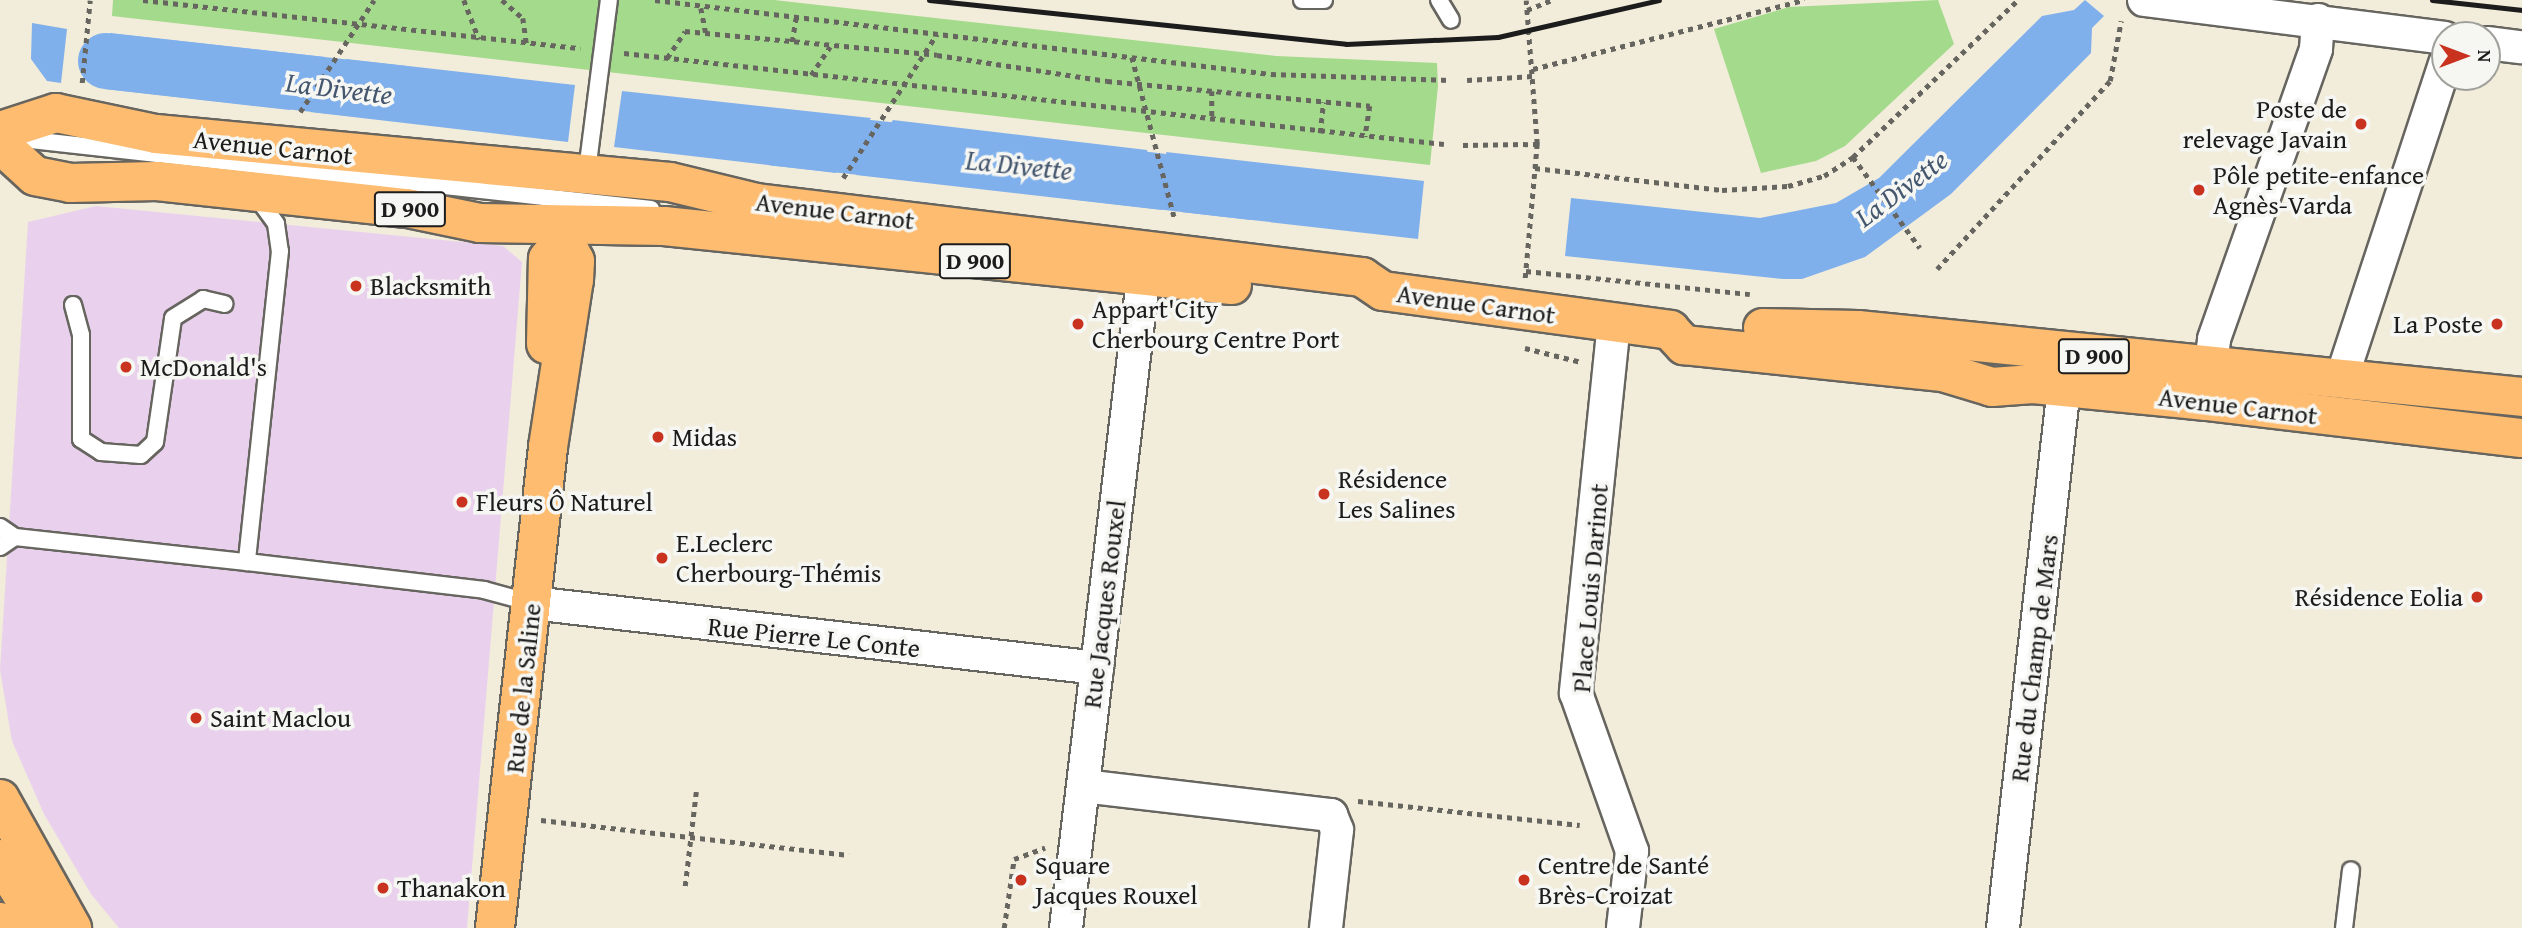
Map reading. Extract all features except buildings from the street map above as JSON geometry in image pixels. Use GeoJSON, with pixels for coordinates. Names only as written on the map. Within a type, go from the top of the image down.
{"type":"FeatureCollection","features":[{"type":"Feature","properties":{"kind":"main road","name":"Avenue Carnot"},"geometry":{"type":"LineString","coordinates":[[0,131],[56,113],[156,134],[576,193],[684,184],[757,203],[1182,239],[1362,277],[1383,291],[1670,330],[1684,345],[1942,372],[1992,387],[2064,387],[2522,439]]}},
{"type":"Feature","properties":{"kind":"main road","name":"D 900"},"geometry":{"type":"LineString","coordinates":[[0,144],[35,176],[50,179],[157,181],[480,223],[576,193],[664,226],[1143,280],[1361,299],[1383,291]]}},
{"type":"Feature","properties":{"kind":"main road","name":"Rue de la Saline"},"geometry":{"type":"LineString","coordinates":[[495,928],[548,447],[544,300],[548,259],[576,193]]}},
{"type":"Feature","properties":{"kind":"main road","name":"Avenue Carnot"},"geometry":{"type":"LineString","coordinates":[[1670,330],[1685,319],[1809,332],[1858,330],[2210,369],[2522,397]]}},
{"type":"Feature","properties":{"kind":"main road"},"geometry":{"type":"LineString","coordinates":[[0,799],[72,928]]}},
{"type":"Feature","properties":{"kind":"main road"},"geometry":{"type":"LineString","coordinates":[[0,859],[43,928]]}},
{"type":"Feature","properties":{"kind":"main road"},"geometry":{"type":"LineString","coordinates":[[0,922],[5,928]]}},
{"type":"Feature","properties":{"kind":"street"},"geometry":{"type":"LineString","coordinates":[[2134,5],[2318,20],[2431,36]]}},
{"type":"Feature","properties":{"kind":"street"},"geometry":{"type":"LineString","coordinates":[[2210,369],[2214,339],[2316,49],[2318,20]]}},
{"type":"Feature","properties":{"kind":"street"},"geometry":{"type":"LineString","coordinates":[[2501,45],[2522,47]]}},
{"type":"Feature","properties":{"kind":"street"},"geometry":{"type":"LineString","coordinates":[[2341,380],[2436,91]]}},
{"type":"Feature","properties":{"kind":"street","name":"Rue Jacques Rouxel"},"geometry":{"type":"LineString","coordinates":[[1066,928],[1143,280]]}},
{"type":"Feature","properties":{"kind":"street","name":"Place Louis Darinot"},"geometry":{"type":"LineString","coordinates":[[1615,323],[1576,693],[1632,851],[1623,928]]}},
{"type":"Feature","properties":{"kind":"street","name":"Rue du Champ de Mars"},"geometry":{"type":"LineString","coordinates":[[2003,928],[2064,387]]}},
{"type":"Feature","properties":{"kind":"street","name":"Rue Pierre Le Conte"},"geometry":{"type":"LineString","coordinates":[[532,603],[1097,668]]}},
{"type":"Feature","properties":{"kind":"street"},"geometry":{"type":"LineString","coordinates":[[1083,786],[1331,815],[1338,830],[1326,928]]}},
{"type":"Feature","properties":{"kind":"lane"},"geometry":{"type":"LineString","coordinates":[[576,193],[600,71],[609,0]]}},
{"type":"Feature","properties":{"kind":"lane"},"geometry":{"type":"LineString","coordinates":[[1303,0],[1324,0]]}},
{"type":"Feature","properties":{"kind":"lane"},"geometry":{"type":"LineString","coordinates":[[1439,0],[1451,20]]}},
{"type":"Feature","properties":{"kind":"lane"},"geometry":{"type":"LineString","coordinates":[[0,136],[498,194],[576,193]]}},
{"type":"Feature","properties":{"kind":"lane"},"geometry":{"type":"LineString","coordinates":[[247,562],[278,282],[280,238],[253,192]]}},
{"type":"Feature","properties":{"kind":"lane"},"geometry":{"type":"LineString","coordinates":[[498,194],[576,193]]}},
{"type":"Feature","properties":{"kind":"lane"},"geometry":{"type":"LineString","coordinates":[[73,305],[81,335],[81,439],[101,452],[141,455],[155,442],[173,318],[203,299],[224,304]]}},
{"type":"Feature","properties":{"kind":"lane"},"geometry":{"type":"LineString","coordinates":[[1815,359],[1847,345],[2522,421]]}},
{"type":"Feature","properties":{"kind":"lane"},"geometry":{"type":"LineString","coordinates":[[0,527],[15,537],[484,590],[532,603]]}},
{"type":"Feature","properties":{"kind":"lane"},"geometry":{"type":"LineString","coordinates":[[0,547],[15,537]]}},
{"type":"Feature","properties":{"kind":"lane"},"geometry":{"type":"LineString","coordinates":[[2344,928],[2351,870]]}},
{"type":"Feature","properties":{"kind":"path"},"geometry":{"type":"LineString","coordinates":[[81,87],[90,0]]}},
{"type":"Feature","properties":{"kind":"path"},"geometry":{"type":"LineString","coordinates":[[143,0],[359,23],[527,45],[587,49]]}},
{"type":"Feature","properties":{"kind":"path"},"geometry":{"type":"LineString","coordinates":[[292,125],[374,0]]}},
{"type":"Feature","properties":{"kind":"path"},"geometry":{"type":"LineString","coordinates":[[464,0],[479,39]]}},
{"type":"Feature","properties":{"kind":"path"},"geometry":{"type":"LineString","coordinates":[[502,0],[523,18],[527,45]]}},
{"type":"Feature","properties":{"kind":"path"},"geometry":{"type":"LineString","coordinates":[[655,0],[701,8],[1339,80],[1450,80]]}},
{"type":"Feature","properties":{"kind":"path"},"geometry":{"type":"LineString","coordinates":[[1524,310],[1537,144],[1534,76],[1526,0]]}},
{"type":"Feature","properties":{"kind":"path"},"geometry":{"type":"LineString","coordinates":[[1527,10],[1552,0]]}},
{"type":"Feature","properties":{"kind":"path"},"geometry":{"type":"LineString","coordinates":[[1533,69],[1804,0]]}},
{"type":"Feature","properties":{"kind":"path"},"geometry":{"type":"LineString","coordinates":[[1535,168],[1757,190],[1824,176],[1853,157],[2018,0]]}},
{"type":"Feature","properties":{"kind":"path"},"geometry":{"type":"LineString","coordinates":[[1937,269],[2110,81],[2134,5]]}},
{"type":"Feature","properties":{"kind":"path"},"geometry":{"type":"LineString","coordinates":[[701,8],[706,33]]}},
{"type":"Feature","properties":{"kind":"path"},"geometry":{"type":"LineString","coordinates":[[792,42],[796,18]]}},
{"type":"Feature","properties":{"kind":"path"},"geometry":{"type":"LineString","coordinates":[[667,58],[685,31],[924,54],[1140,83],[1370,106],[1365,137]]}},
{"type":"Feature","properties":{"kind":"path"},"geometry":{"type":"LineString","coordinates":[[837,187],[937,34]]}},
{"type":"Feature","properties":{"kind":"path"},"geometry":{"type":"LineString","coordinates":[[811,75],[831,46]]}},
{"type":"Feature","properties":{"kind":"path"},"geometry":{"type":"LineString","coordinates":[[618,52],[1147,111],[1212,121],[1444,144]]}},
{"type":"Feature","properties":{"kind":"path"},"geometry":{"type":"LineString","coordinates":[[1132,57],[1182,239]]}},
{"type":"Feature","properties":{"kind":"path"},"geometry":{"type":"LineString","coordinates":[[1467,80],[1534,76]]}},
{"type":"Feature","properties":{"kind":"path"},"geometry":{"type":"LineString","coordinates":[[1212,91],[1212,121]]}},
{"type":"Feature","properties":{"kind":"path"},"geometry":{"type":"LineString","coordinates":[[1320,133],[1323,102]]}},
{"type":"Feature","properties":{"kind":"path"},"geometry":{"type":"LineString","coordinates":[[1463,145],[1537,144]]}},
{"type":"Feature","properties":{"kind":"path"},"geometry":{"type":"LineString","coordinates":[[1853,157],[1920,248]]}},
{"type":"Feature","properties":{"kind":"path"},"geometry":{"type":"LineString","coordinates":[[1526,271],[1759,295]]}},
{"type":"Feature","properties":{"kind":"path"},"geometry":{"type":"LineString","coordinates":[[685,886],[696,792]]}},
{"type":"Feature","properties":{"kind":"path"},"geometry":{"type":"LineString","coordinates":[[1355,801],[1580,825]]}},
{"type":"Feature","properties":{"kind":"path"},"geometry":{"type":"LineString","coordinates":[[509,817],[849,855]]}},
{"type":"Feature","properties":{"kind":"path"},"geometry":{"type":"LineString","coordinates":[[1004,928],[1014,859],[1039,848],[1059,849]]}},
{"type":"Feature","properties":{"kind":"shaded area"},"geometry":{"type":"Polygon","coordinates":[[[96,206],[503,246],[522,262],[467,928],[119,928],[91,894],[44,814],[12,741],[0,670],[28,222],[96,206]]]}},
{"type":"Feature","properties":{"kind":"green space"},"geometry":{"type":"Polygon","coordinates":[[[113,0],[774,0],[1276,56],[1437,63],[1438,86],[1430,165],[112,16],[113,0]]]}},
{"type":"Feature","properties":{"kind":"green space"},"geometry":{"type":"Polygon","coordinates":[[[1938,0],[1954,44],[1845,146],[1816,161],[1761,173],[1714,29],[1789,7],[1938,0]]]}},
{"type":"Feature","properties":{"kind":"water"},"geometry":{"type":"Polygon","coordinates":[[[2085,0],[2104,16],[2092,28],[2091,53],[1951,194],[1865,257],[1802,279],[1783,279],[1565,256],[1571,198],[1760,218],[1836,203],[1879,178],[2042,16],[2074,10],[2085,0]]]}},
{"type":"Feature","properties":{"kind":"water"},"geometry":{"type":"Polygon","coordinates":[[[32,23],[67,29],[61,83],[47,81],[31,59],[32,23]]]}},
{"type":"Feature","properties":{"kind":"water"},"geometry":{"type":"Polygon","coordinates":[[[110,33],[325,57],[290,110],[104,89],[110,33]]]}},
{"type":"Feature","properties":{"kind":"water"},"geometry":{"type":"Polygon","coordinates":[[[346,59],[575,85],[568,142],[310,112],[346,59]]]}},
{"type":"Feature","properties":{"kind":"water"},"geometry":{"type":"Polygon","coordinates":[[[622,91],[871,118],[836,173],[614,147],[622,91]]]}},
{"type":"Feature","properties":{"kind":"water"},"geometry":{"type":"Polygon","coordinates":[[[893,120],[1147,150],[1162,210],[856,175],[893,120]]]}},
{"type":"Feature","properties":{"kind":"water"},"geometry":{"type":"Polygon","coordinates":[[[1166,152],[1424,181],[1418,239],[1181,212],[1166,152]]]}},
{"type":"Feature","properties":{"kind":"waterway","name":"La Divette"},"geometry":{"type":"LineString","coordinates":[[106,61],[403,94]]}},
{"type":"Feature","properties":{"kind":"waterway","name":"La Divette"},"geometry":{"type":"LineString","coordinates":[[776,138],[953,157]]}},
{"type":"Feature","properties":{"kind":"waterway","name":"La Divette"},"geometry":{"type":"LineString","coordinates":[[1079,172],[1252,192]]}},
{"type":"Feature","properties":{"kind":"railway"},"geometry":{"type":"LineString","coordinates":[[929,0],[1346,44],[1498,37],[1659,0]]}},
{"type":"Feature","properties":{"kind":"railway"},"geometry":{"type":"LineString","coordinates":[[2432,0],[2522,10]]}},
{"type":"Feature","properties":{"kind":"place","name":"Poste de relevage Javain"},"geometry":{"type":"Point","coordinates":[2361,124]}},
{"type":"Feature","properties":{"kind":"place","name":"Pôle petite-enfance Agnès-Varda"},"geometry":{"type":"Point","coordinates":[2199,190]}},
{"type":"Feature","properties":{"kind":"place","name":"Blacksmith"},"geometry":{"type":"Point","coordinates":[356,286]}},
{"type":"Feature","properties":{"kind":"place","name":"Appart'City Cherbourg Centre Port"},"geometry":{"type":"Point","coordinates":[1078,324]}},
{"type":"Feature","properties":{"kind":"place","name":"La Poste"},"geometry":{"type":"Point","coordinates":[2497,324]}},
{"type":"Feature","properties":{"kind":"place","name":"McDonald's"},"geometry":{"type":"Point","coordinates":[126,367]}},
{"type":"Feature","properties":{"kind":"place","name":"Midas"},"geometry":{"type":"Point","coordinates":[658,437]}},
{"type":"Feature","properties":{"kind":"place","name":"Résidence Les Salines"},"geometry":{"type":"Point","coordinates":[1324,494]}},
{"type":"Feature","properties":{"kind":"place","name":"Fleurs Ô Naturel"},"geometry":{"type":"Point","coordinates":[462,502]}},
{"type":"Feature","properties":{"kind":"place","name":"E.Leclerc Cherbourg-Thémis"},"geometry":{"type":"Point","coordinates":[662,558]}},
{"type":"Feature","properties":{"kind":"place","name":"Résidence Eolia"},"geometry":{"type":"Point","coordinates":[2477,597]}},
{"type":"Feature","properties":{"kind":"place","name":"Saint Maclou"},"geometry":{"type":"Point","coordinates":[196,718]}},
{"type":"Feature","properties":{"kind":"place","name":"Square Jacques Rouxel"},"geometry":{"type":"Point","coordinates":[1021,880]}},
{"type":"Feature","properties":{"kind":"place","name":"Centre de Santé Brès-Croizat"},"geometry":{"type":"Point","coordinates":[1524,880]}},
{"type":"Feature","properties":{"kind":"place","name":"Thanakon"},"geometry":{"type":"Point","coordinates":[383,888]}}]}
